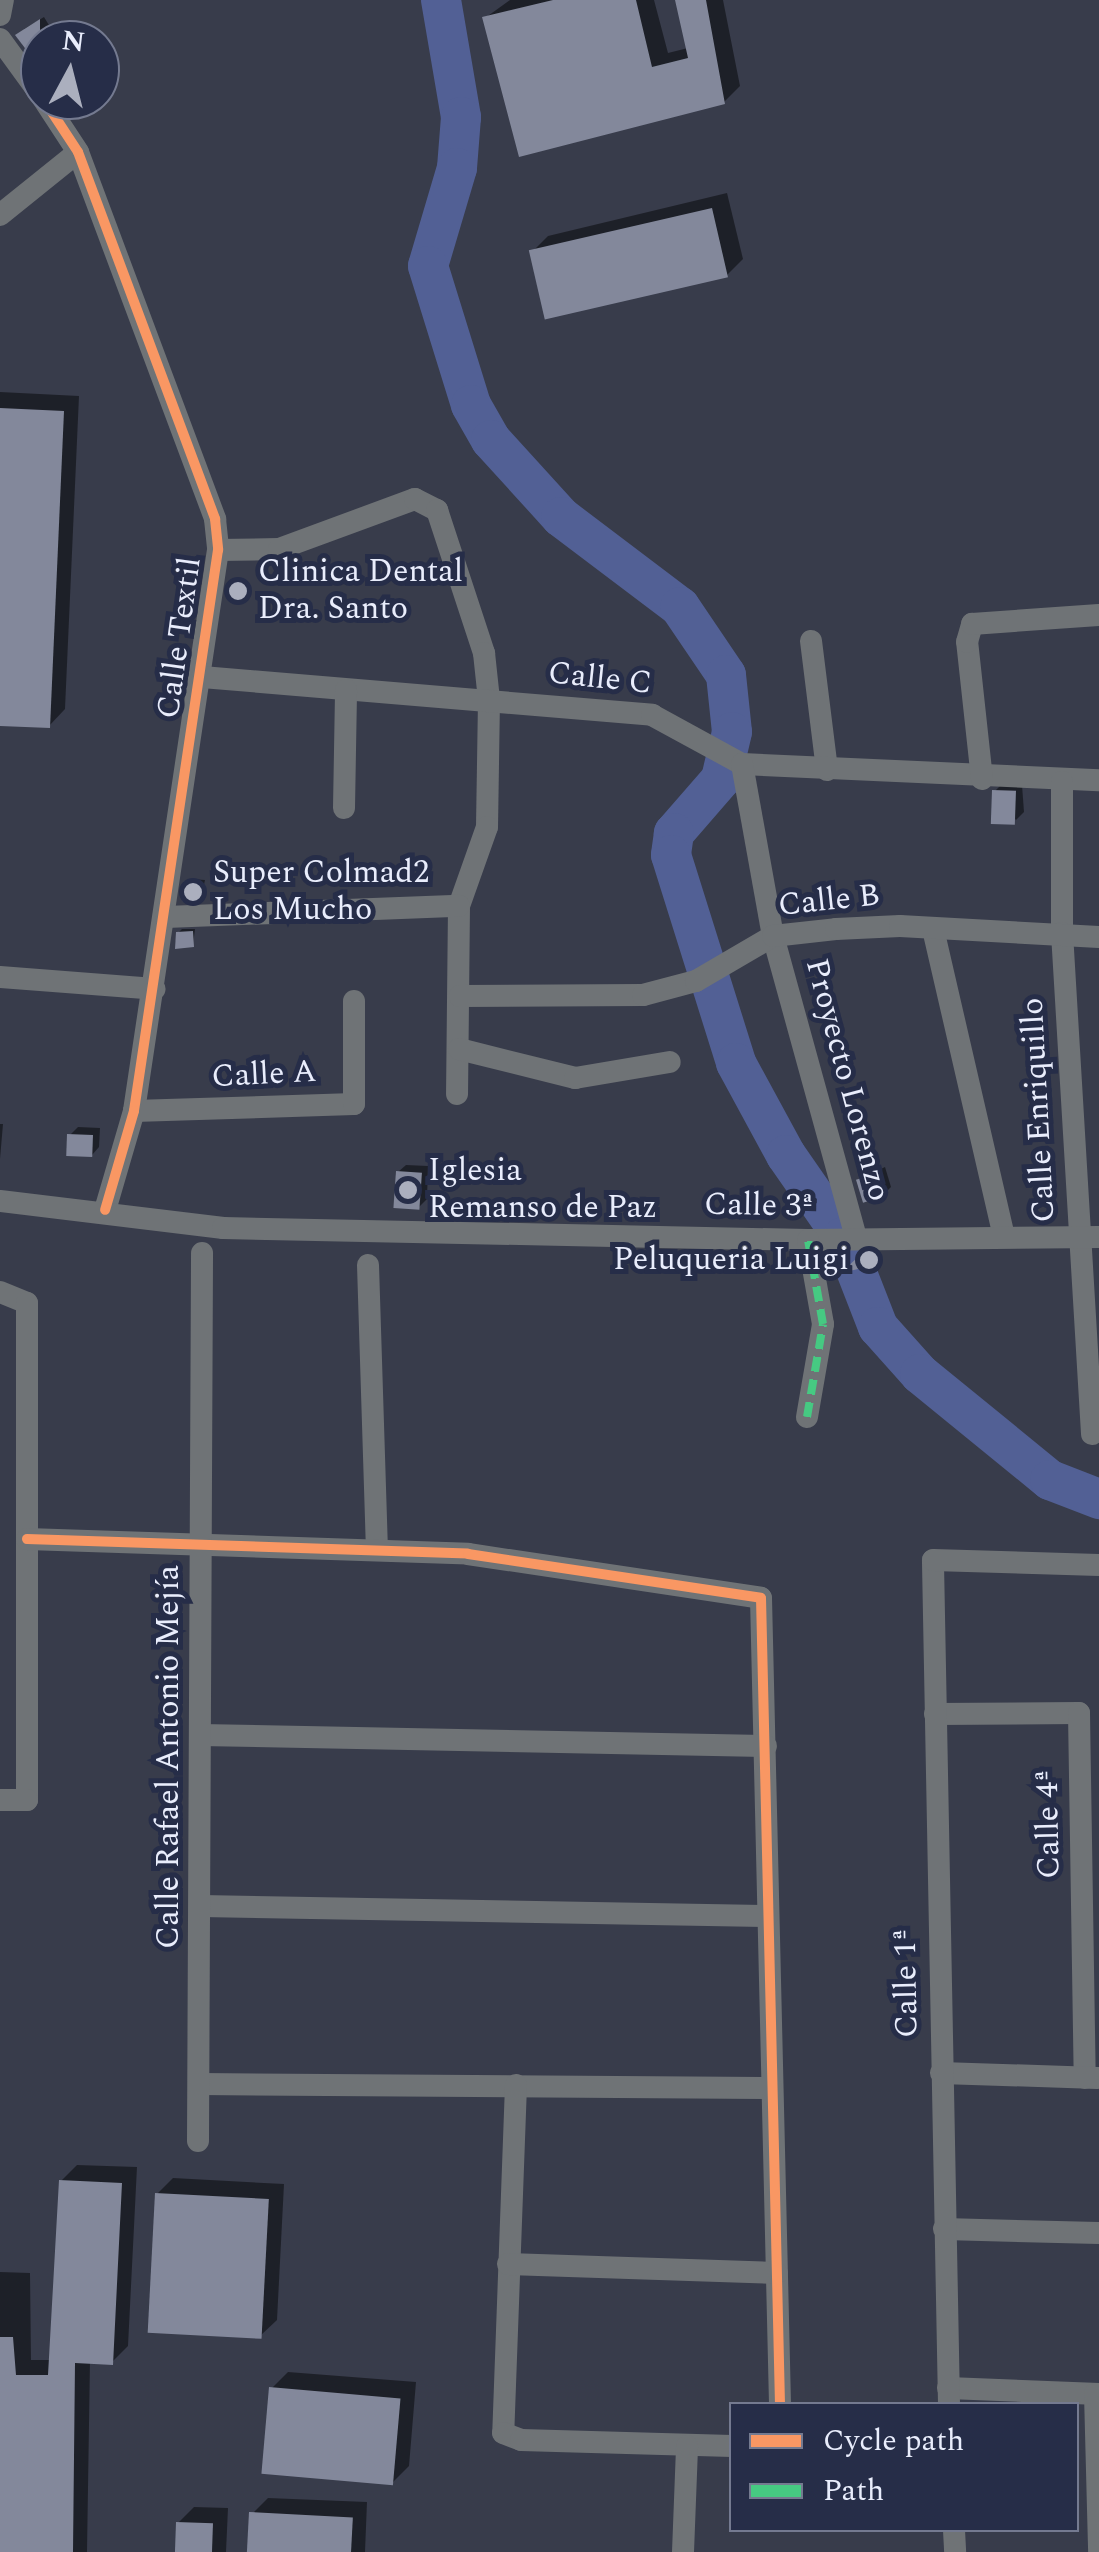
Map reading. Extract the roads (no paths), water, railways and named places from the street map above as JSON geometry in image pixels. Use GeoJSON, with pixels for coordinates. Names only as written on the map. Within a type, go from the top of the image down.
{"type":"FeatureCollection","features":[{"type":"Feature","properties":{"kind":"street","name":"Calle Textil"},"geometry":{"type":"LineString","coordinates":[[3,0],[1,29],[20,61]]}},
{"type":"Feature","properties":{"kind":"street","name":"Calle Textil"},"geometry":{"type":"LineString","coordinates":[[57,120],[78,152],[215,519],[218,550],[134,1111],[105,1210]]}},
{"type":"Feature","properties":{"kind":"street"},"geometry":{"type":"LineString","coordinates":[[0,215],[78,152]]}},
{"type":"Feature","properties":{"kind":"street"},"geometry":{"type":"LineString","coordinates":[[218,550],[279,549],[394,504],[428,501],[437,510],[484,652],[489,700],[486,827],[459,906],[456,1094]]}},
{"type":"Feature","properties":{"kind":"street"},"geometry":{"type":"LineString","coordinates":[[982,778],[966,642],[972,624],[1099,615]]}},
{"type":"Feature","properties":{"kind":"street"},"geometry":{"type":"LineString","coordinates":[[811,641],[828,770]]}},
{"type":"Feature","properties":{"kind":"street","name":"Calle C"},"geometry":{"type":"LineString","coordinates":[[202,677],[652,716],[709,742],[742,764],[1062,782],[1099,780]]}},
{"type":"Feature","properties":{"kind":"street"},"geometry":{"type":"LineString","coordinates":[[344,808],[346,690]]}},
{"type":"Feature","properties":{"kind":"street","name":"Proyecto Lorenzo"},"geometry":{"type":"LineString","coordinates":[[742,764],[773,936],[856,1237]]}},
{"type":"Feature","properties":{"kind":"street","name":"Calle Enriquillo"},"geometry":{"type":"LineString","coordinates":[[1062,782],[1062,933],[1089,1237],[1092,1434]]}},
{"type":"Feature","properties":{"kind":"street"},"geometry":{"type":"LineString","coordinates":[[166,917],[459,906]]}},
{"type":"Feature","properties":{"kind":"street"},"geometry":{"type":"LineString","coordinates":[[933,929],[1004,1236]]}},
{"type":"Feature","properties":{"kind":"street","name":"Calle B"},"geometry":{"type":"LineString","coordinates":[[460,996],[605,999],[696,981],[723,969],[773,936],[933,929],[1099,936]]}},
{"type":"Feature","properties":{"kind":"street"},"geometry":{"type":"LineString","coordinates":[[0,977],[155,988]]}},
{"type":"Feature","properties":{"kind":"street","name":"Calle A"},"geometry":{"type":"LineString","coordinates":[[134,1111],[354,1104],[354,1001]]}},
{"type":"Feature","properties":{"kind":"street"},"geometry":{"type":"LineString","coordinates":[[458,1050],[575,1078],[670,1062]]}},
{"type":"Feature","properties":{"kind":"street","name":"Calle 3ª"},"geometry":{"type":"LineString","coordinates":[[0,1202],[105,1210],[223,1228],[814,1240],[1089,1237]]}},
{"type":"Feature","properties":{"kind":"street"},"geometry":{"type":"LineString","coordinates":[[807,1416],[823,1324],[823,1295],[814,1240]]}},
{"type":"Feature","properties":{"kind":"street","name":"Calle Rafael Antonio Mejía"},"geometry":{"type":"LineString","coordinates":[[198,2141],[202,1253]]}},
{"type":"Feature","properties":{"kind":"street"},"geometry":{"type":"LineString","coordinates":[[368,1265],[376,1547]]}},
{"type":"Feature","properties":{"kind":"street"},"geometry":{"type":"LineString","coordinates":[[0,1292],[26,1302],[27,1539],[27,1800],[0,1800]]}},
{"type":"Feature","properties":{"kind":"street"},"geometry":{"type":"LineString","coordinates":[[27,1539],[376,1547],[752,1592],[766,1610],[766,1916],[780,2402]]}},
{"type":"Feature","properties":{"kind":"street","name":"Calle 1ª"},"geometry":{"type":"LineString","coordinates":[[949,2396],[934,1560],[1099,1564]]}},
{"type":"Feature","properties":{"kind":"street","name":"Calle 4ª"},"geometry":{"type":"LineString","coordinates":[[935,1714],[1079,1714],[1092,2078]]}},
{"type":"Feature","properties":{"kind":"street"},"geometry":{"type":"LineString","coordinates":[[200,1735],[766,1746]]}},
{"type":"Feature","properties":{"kind":"street"},"geometry":{"type":"LineString","coordinates":[[201,1906],[766,1916]]}},
{"type":"Feature","properties":{"kind":"street"},"geometry":{"type":"LineString","coordinates":[[941,2073],[1092,2078]]}},
{"type":"Feature","properties":{"kind":"street"},"geometry":{"type":"LineString","coordinates":[[199,2084],[771,2088]]}},
{"type":"Feature","properties":{"kind":"street"},"geometry":{"type":"LineString","coordinates":[[516,2086],[504,2433],[521,2440],[729,2446]]}},
{"type":"Feature","properties":{"kind":"street"},"geometry":{"type":"LineString","coordinates":[[944,2229],[1099,2233]]}},
{"type":"Feature","properties":{"kind":"street"},"geometry":{"type":"LineString","coordinates":[[508,2264],[778,2273]]}},
{"type":"Feature","properties":{"kind":"street"},"geometry":{"type":"LineString","coordinates":[[949,2396],[1097,2394],[1099,2552]]}},
{"type":"Feature","properties":{"kind":"street"},"geometry":{"type":"LineString","coordinates":[[684,2552],[687,2446]]}},
{"type":"Feature","properties":{"kind":"waterway"},"geometry":{"type":"LineString","coordinates":[[441,0],[461,117],[457,168],[428,266],[471,405],[491,440],[561,517],[680,607],[726,675],[732,732],[721,779],[674,833],[671,855],[736,1063],[786,1155],[843,1237],[878,1327],[920,1374],[1050,1480],[1099,1499]]}},
{"type":"Feature","properties":{"kind":"place","name":"Clinica Dental Dra. Santo"},"geometry":{"type":"Point","coordinates":[238,591]}},
{"type":"Feature","properties":{"kind":"place","name":"Super Colmad2 Los Mucho"},"geometry":{"type":"Point","coordinates":[193,892]}},
{"type":"Feature","properties":{"kind":"place","name":"Iglesia Remanso de Paz"},"geometry":{"type":"Point","coordinates":[408,1190]}},
{"type":"Feature","properties":{"kind":"place","name":"Peluqueria Luigi"},"geometry":{"type":"Point","coordinates":[869,1260]}}]}
